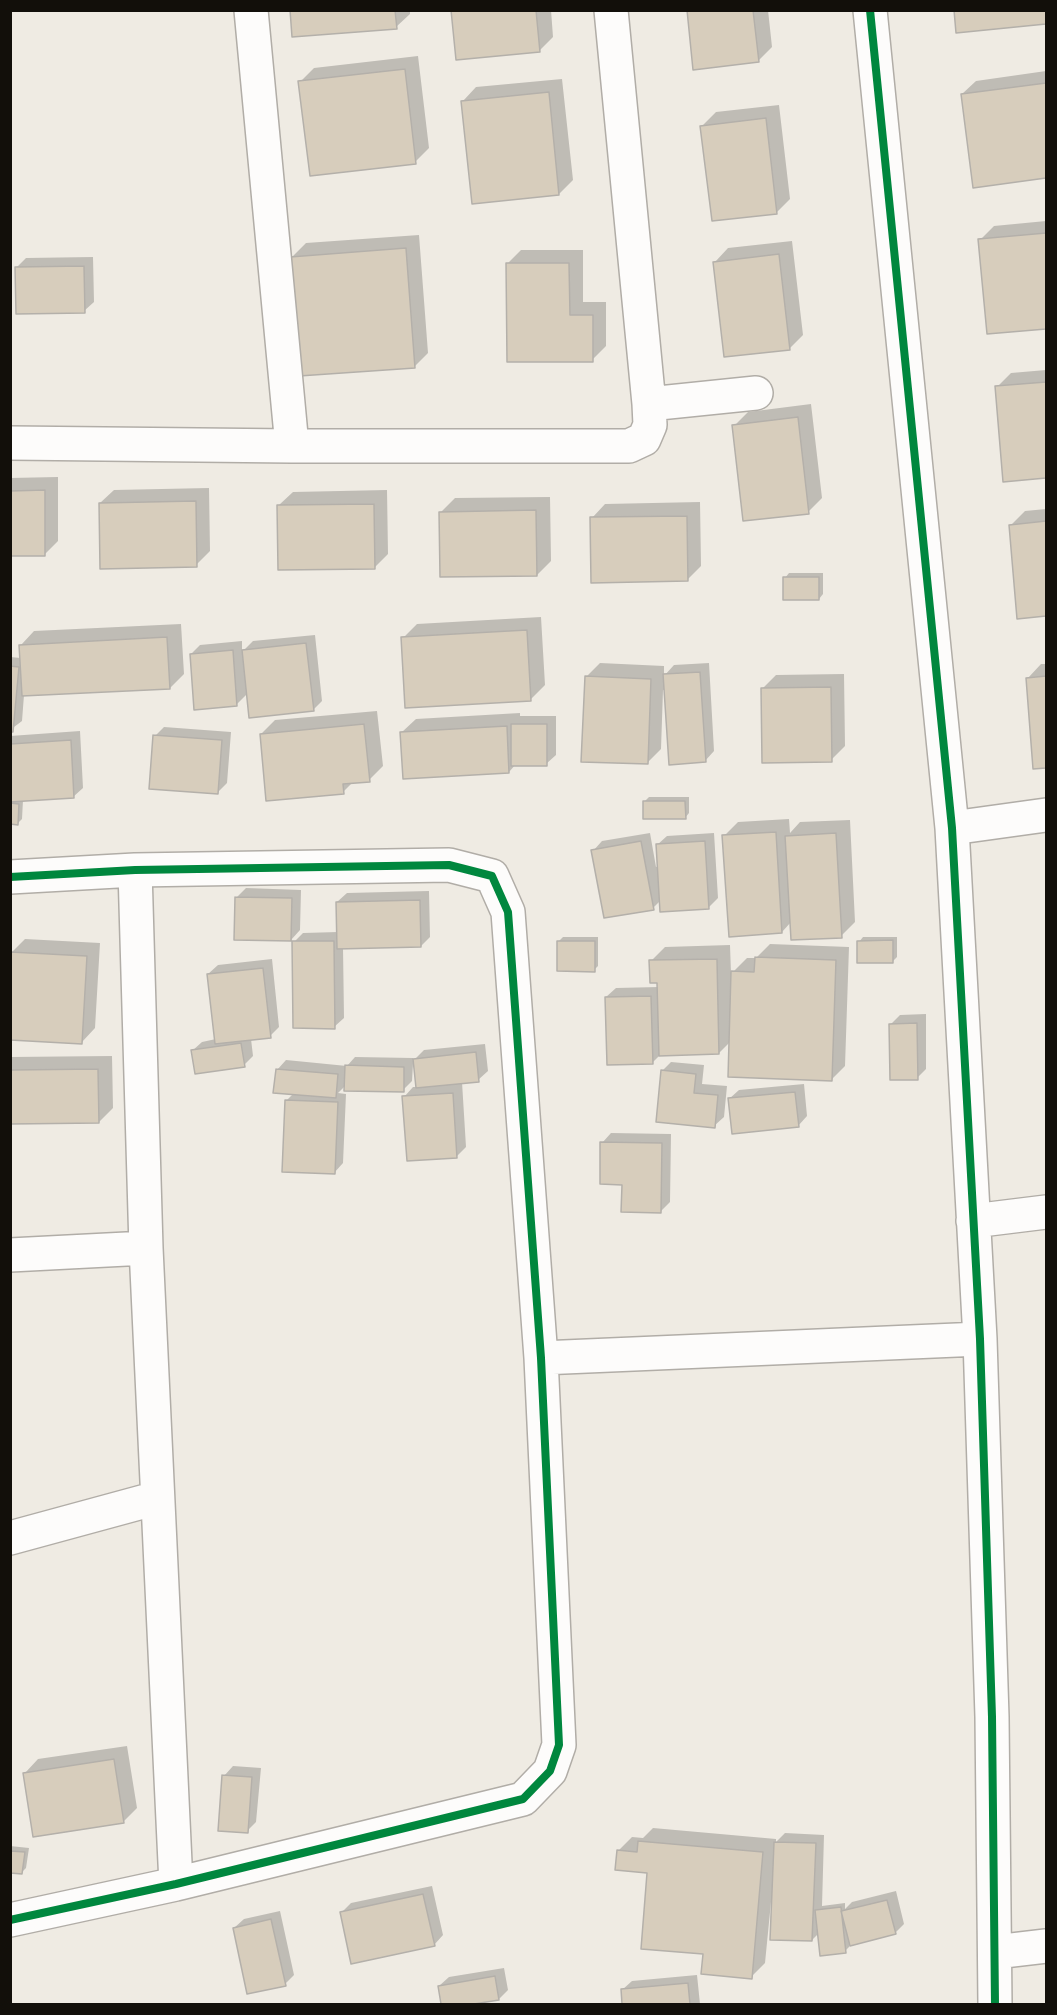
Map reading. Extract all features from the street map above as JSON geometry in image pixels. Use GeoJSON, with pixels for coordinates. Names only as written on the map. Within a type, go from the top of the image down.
{"type":"FeatureCollection","features":[{"type":"Feature","properties":{"kind":"street"},"geometry":{"type":"LineString","coordinates":[[251,10],[292,446]]}},
{"type":"Feature","properties":{"kind":"street"},"geometry":{"type":"LineString","coordinates":[[10,442],[292,446],[629,446],[644,439],[650,425],[649,404],[611,10]]}},
{"type":"Feature","properties":{"kind":"street"},"geometry":{"type":"LineString","coordinates":[[870,10],[952,828],[980,1339],[992,1717],[995,2004]]}},
{"type":"Feature","properties":{"kind":"street"},"geometry":{"type":"LineString","coordinates":[[649,404],[756,393]]}},
{"type":"Feature","properties":{"kind":"street"},"geometry":{"type":"LineString","coordinates":[[952,828],[1047,815]]}},
{"type":"Feature","properties":{"kind":"street"},"geometry":{"type":"LineString","coordinates":[[10,877],[135,870],[449,865],[492,876],[508,912],[541,1358],[559,1745],[550,1771],[523,1799],[176,1884],[10,1920]]}},
{"type":"Feature","properties":{"kind":"street"},"geometry":{"type":"LineString","coordinates":[[135,870],[146,1248],[176,1884]]}},
{"type":"Feature","properties":{"kind":"street"},"geometry":{"type":"LineString","coordinates":[[973,1221],[1047,1212]]}},
{"type":"Feature","properties":{"kind":"street"},"geometry":{"type":"LineString","coordinates":[[10,1255],[146,1248]]}},
{"type":"Feature","properties":{"kind":"street"},"geometry":{"type":"LineString","coordinates":[[541,1358],[980,1339]]}},
{"type":"Feature","properties":{"kind":"street"},"geometry":{"type":"LineString","coordinates":[[10,1538],[157,1498]]}},
{"type":"Feature","properties":{"kind":"street"},"geometry":{"type":"LineString","coordinates":[[995,1952],[1047,1946]]}},
{"type":"Feature","properties":{"kind":"building"},"geometry":{"type":"Polygon","coordinates":[[[290,10],[395,10],[397,29],[292,37],[290,10]]]}},
{"type":"Feature","properties":{"kind":"building"},"geometry":{"type":"Polygon","coordinates":[[[451,10],[536,10],[540,52],[456,60],[451,10]]]}},
{"type":"Feature","properties":{"kind":"building"},"geometry":{"type":"Polygon","coordinates":[[[687,10],[753,10],[759,62],[693,70],[687,10]]]}},
{"type":"Feature","properties":{"kind":"building"},"geometry":{"type":"Polygon","coordinates":[[[954,10],[1046,10],[1046,24],[956,33],[954,10]]]}},
{"type":"Feature","properties":{"kind":"building"},"geometry":{"type":"Polygon","coordinates":[[[405,69],[416,164],[310,176],[298,81],[405,69]]]}},
{"type":"Feature","properties":{"kind":"building"},"geometry":{"type":"Polygon","coordinates":[[[1046,83],[1046,178],[973,188],[961,94],[1046,83]]]}},
{"type":"Feature","properties":{"kind":"building"},"geometry":{"type":"Polygon","coordinates":[[[549,92],[559,195],[472,204],[461,101],[549,92]]]}},
{"type":"Feature","properties":{"kind":"building"},"geometry":{"type":"Polygon","coordinates":[[[766,118],[777,214],[712,221],[700,126],[766,118]]]}},
{"type":"Feature","properties":{"kind":"building"},"geometry":{"type":"Polygon","coordinates":[[[1046,233],[1046,329],[987,334],[978,239],[1046,233]]]}},
{"type":"Feature","properties":{"kind":"building"},"geometry":{"type":"Polygon","coordinates":[[[406,248],[415,368],[299,376],[290,257],[406,248]]]}},
{"type":"Feature","properties":{"kind":"building"},"geometry":{"type":"Polygon","coordinates":[[[779,254],[790,350],[724,357],[713,262],[779,254]]]}},
{"type":"Feature","properties":{"kind":"building"},"geometry":{"type":"Polygon","coordinates":[[[506,263],[569,263],[570,315],[593,315],[593,362],[507,362],[506,263]]]}},
{"type":"Feature","properties":{"kind":"building"},"geometry":{"type":"Polygon","coordinates":[[[84,266],[85,313],[16,314],[15,267],[84,266]]]}},
{"type":"Feature","properties":{"kind":"building"},"geometry":{"type":"Polygon","coordinates":[[[1046,382],[1046,478],[1003,482],[995,386],[1046,382]]]}},
{"type":"Feature","properties":{"kind":"building"},"geometry":{"type":"Polygon","coordinates":[[[798,417],[809,514],[743,521],[732,425],[798,417]]]}},
{"type":"Feature","properties":{"kind":"building"},"geometry":{"type":"Polygon","coordinates":[[[45,490],[45,556],[10,556],[10,491],[45,490]]]}},
{"type":"Feature","properties":{"kind":"building"},"geometry":{"type":"Polygon","coordinates":[[[196,501],[197,567],[100,569],[99,503],[196,501]]]}},
{"type":"Feature","properties":{"kind":"building"},"geometry":{"type":"Polygon","coordinates":[[[374,504],[375,569],[278,570],[277,505],[374,504]]]}},
{"type":"Feature","properties":{"kind":"building"},"geometry":{"type":"Polygon","coordinates":[[[536,510],[537,576],[440,577],[439,512],[536,510]]]}},
{"type":"Feature","properties":{"kind":"building"},"geometry":{"type":"Polygon","coordinates":[[[687,516],[688,581],[591,583],[590,517],[687,516]]]}},
{"type":"Feature","properties":{"kind":"building"},"geometry":{"type":"Polygon","coordinates":[[[1046,521],[1046,616],[1017,619],[1009,525],[1046,521]]]}},
{"type":"Feature","properties":{"kind":"building"},"geometry":{"type":"Polygon","coordinates":[[[783,577],[819,577],[819,600],[783,600],[783,577]]]}},
{"type":"Feature","properties":{"kind":"building"},"geometry":{"type":"Polygon","coordinates":[[[527,630],[531,701],[405,708],[401,637],[527,630]]]}},
{"type":"Feature","properties":{"kind":"building"},"geometry":{"type":"Polygon","coordinates":[[[167,637],[170,689],[22,696],[19,645],[167,637]]]}},
{"type":"Feature","properties":{"kind":"building"},"geometry":{"type":"Polygon","coordinates":[[[306,643],[314,711],[249,718],[242,650],[306,643]]]}},
{"type":"Feature","properties":{"kind":"building"},"geometry":{"type":"Polygon","coordinates":[[[233,650],[237,706],[194,710],[190,654],[233,650]]]}},
{"type":"Feature","properties":{"kind":"building"},"geometry":{"type":"Polygon","coordinates":[[[10,666],[19,667],[13,732],[10,732],[10,666]]]}},
{"type":"Feature","properties":{"kind":"building"},"geometry":{"type":"Polygon","coordinates":[[[700,672],[706,762],[669,765],[663,674],[700,672]]]}},
{"type":"Feature","properties":{"kind":"building"},"geometry":{"type":"Polygon","coordinates":[[[585,676],[651,679],[648,764],[581,762],[585,676]]]}},
{"type":"Feature","properties":{"kind":"building"},"geometry":{"type":"Polygon","coordinates":[[[1046,676],[1046,768],[1033,769],[1026,678],[1046,676]]]}},
{"type":"Feature","properties":{"kind":"building"},"geometry":{"type":"Polygon","coordinates":[[[831,687],[832,762],[762,763],[761,688],[831,687]]]}},
{"type":"Feature","properties":{"kind":"building"},"geometry":{"type":"Polygon","coordinates":[[[364,724],[370,782],[343,784],[344,794],[266,801],[260,734],[364,724]]]}},
{"type":"Feature","properties":{"kind":"building"},"geometry":{"type":"Polygon","coordinates":[[[511,724],[547,724],[547,766],[511,766],[511,724]]]}},
{"type":"Feature","properties":{"kind":"building"},"geometry":{"type":"Polygon","coordinates":[[[507,726],[509,773],[403,779],[400,732],[507,726]]]}},
{"type":"Feature","properties":{"kind":"building"},"geometry":{"type":"Polygon","coordinates":[[[153,735],[222,740],[218,794],[149,789],[153,735]]]}},
{"type":"Feature","properties":{"kind":"building"},"geometry":{"type":"Polygon","coordinates":[[[71,740],[74,798],[10,802],[10,744],[71,740]]]}},
{"type":"Feature","properties":{"kind":"building"},"geometry":{"type":"Polygon","coordinates":[[[643,801],[685,801],[686,819],[643,819],[643,801]]]}},
{"type":"Feature","properties":{"kind":"building"},"geometry":{"type":"Polygon","coordinates":[[[10,803],[19,804],[18,825],[10,824],[10,803]]]}},
{"type":"Feature","properties":{"kind":"building"},"geometry":{"type":"Polygon","coordinates":[[[776,832],[782,933],[729,937],[722,835],[776,832]]]}},
{"type":"Feature","properties":{"kind":"building"},"geometry":{"type":"Polygon","coordinates":[[[836,833],[842,938],[791,940],[785,836],[836,833]]]}},
{"type":"Feature","properties":{"kind":"building"},"geometry":{"type":"Polygon","coordinates":[[[641,841],[654,910],[604,918],[591,850],[641,841]]]}},
{"type":"Feature","properties":{"kind":"building"},"geometry":{"type":"Polygon","coordinates":[[[705,841],[709,909],[660,912],[656,844],[705,841]]]}},
{"type":"Feature","properties":{"kind":"building"},"geometry":{"type":"Polygon","coordinates":[[[235,897],[292,898],[291,941],[234,940],[235,897]]]}},
{"type":"Feature","properties":{"kind":"building"},"geometry":{"type":"Polygon","coordinates":[[[420,900],[421,947],[337,949],[336,902],[420,900]]]}},
{"type":"Feature","properties":{"kind":"building"},"geometry":{"type":"Polygon","coordinates":[[[893,940],[893,963],[857,963],[857,941],[893,940]]]}},
{"type":"Feature","properties":{"kind":"building"},"geometry":{"type":"Polygon","coordinates":[[[292,941],[334,941],[335,1029],[293,1028],[292,941]]]}},
{"type":"Feature","properties":{"kind":"building"},"geometry":{"type":"Polygon","coordinates":[[[557,941],[595,941],[595,972],[557,971],[557,941]]]}},
{"type":"Feature","properties":{"kind":"building"},"geometry":{"type":"Polygon","coordinates":[[[10,952],[87,956],[82,1044],[10,1040],[10,952]]]}},
{"type":"Feature","properties":{"kind":"building"},"geometry":{"type":"Polygon","coordinates":[[[755,957],[836,960],[832,1081],[728,1077],[731,971],[754,972],[755,957]]]}},
{"type":"Feature","properties":{"kind":"building"},"geometry":{"type":"Polygon","coordinates":[[[717,959],[719,1054],[659,1056],[657,983],[650,983],[649,960],[717,959]]]}},
{"type":"Feature","properties":{"kind":"building"},"geometry":{"type":"Polygon","coordinates":[[[263,968],[271,1038],[215,1044],[207,974],[263,968]]]}},
{"type":"Feature","properties":{"kind":"building"},"geometry":{"type":"Polygon","coordinates":[[[651,996],[653,1064],[607,1065],[605,997],[651,996]]]}},
{"type":"Feature","properties":{"kind":"building"},"geometry":{"type":"Polygon","coordinates":[[[917,1023],[918,1080],[890,1080],[889,1024],[917,1023]]]}},
{"type":"Feature","properties":{"kind":"building"},"geometry":{"type":"Polygon","coordinates":[[[241,1043],[245,1067],[195,1074],[191,1050],[241,1043]]]}},
{"type":"Feature","properties":{"kind":"building"},"geometry":{"type":"Polygon","coordinates":[[[476,1052],[479,1082],[416,1088],[413,1059],[476,1052]]]}},
{"type":"Feature","properties":{"kind":"building"},"geometry":{"type":"Polygon","coordinates":[[[345,1065],[404,1067],[404,1092],[344,1091],[345,1065]]]}},
{"type":"Feature","properties":{"kind":"building"},"geometry":{"type":"Polygon","coordinates":[[[98,1069],[99,1123],[10,1124],[10,1070],[98,1069]]]}},
{"type":"Feature","properties":{"kind":"building"},"geometry":{"type":"Polygon","coordinates":[[[276,1069],[338,1074],[336,1098],[273,1093],[276,1069]]]}},
{"type":"Feature","properties":{"kind":"building"},"geometry":{"type":"Polygon","coordinates":[[[661,1070],[696,1074],[694,1093],[718,1095],[715,1128],[656,1122],[661,1070]]]}},
{"type":"Feature","properties":{"kind":"building"},"geometry":{"type":"Polygon","coordinates":[[[795,1092],[799,1127],[732,1134],[728,1098],[795,1092]]]}},
{"type":"Feature","properties":{"kind":"building"},"geometry":{"type":"Polygon","coordinates":[[[453,1093],[457,1158],[407,1161],[402,1096],[453,1093]]]}},
{"type":"Feature","properties":{"kind":"building"},"geometry":{"type":"Polygon","coordinates":[[[285,1100],[338,1102],[335,1174],[282,1172],[285,1100]]]}},
{"type":"Feature","properties":{"kind":"building"},"geometry":{"type":"Polygon","coordinates":[[[600,1142],[662,1143],[661,1213],[621,1212],[622,1185],[600,1184],[600,1142]]]}},
{"type":"Feature","properties":{"kind":"building"},"geometry":{"type":"Polygon","coordinates":[[[114,1759],[124,1823],[33,1837],[23,1773],[114,1759]]]}},
{"type":"Feature","properties":{"kind":"building"},"geometry":{"type":"Polygon","coordinates":[[[222,1775],[252,1777],[248,1833],[218,1831],[222,1775]]]}},
{"type":"Feature","properties":{"kind":"building"},"geometry":{"type":"Polygon","coordinates":[[[638,1841],[763,1852],[752,1979],[701,1974],[703,1954],[641,1949],[647,1873],[615,1870],[617,1850],[637,1852],[638,1841]]]}},
{"type":"Feature","properties":{"kind":"building"},"geometry":{"type":"Polygon","coordinates":[[[774,1842],[816,1843],[812,1941],[770,1940],[774,1842]]]}},
{"type":"Feature","properties":{"kind":"building"},"geometry":{"type":"Polygon","coordinates":[[[10,1851],[25,1852],[22,1874],[10,1873],[10,1851]]]}},
{"type":"Feature","properties":{"kind":"building"},"geometry":{"type":"Polygon","coordinates":[[[423,1894],[435,1946],[351,1964],[340,1912],[423,1894]]]}},
{"type":"Feature","properties":{"kind":"building"},"geometry":{"type":"Polygon","coordinates":[[[887,1900],[896,1934],[850,1946],[841,1911],[887,1900]]]}},
{"type":"Feature","properties":{"kind":"building"},"geometry":{"type":"Polygon","coordinates":[[[841,1907],[846,1953],[820,1956],[815,1910],[841,1907]]]}},
{"type":"Feature","properties":{"kind":"building"},"geometry":{"type":"Polygon","coordinates":[[[271,1919],[286,1986],[247,1994],[233,1928],[271,1919]]]}},
{"type":"Feature","properties":{"kind":"building"},"geometry":{"type":"Polygon","coordinates":[[[495,1976],[499,2000],[474,2004],[441,2004],[438,1986],[495,1976]]]}},
{"type":"Feature","properties":{"kind":"building"},"geometry":{"type":"Polygon","coordinates":[[[688,1983],[690,2004],[622,2004],[621,1989],[688,1983]]]}},
{"type":"Feature","properties":{"kind":"cycle path"},"geometry":{"type":"LineString","coordinates":[[870,10],[952,828],[980,1339],[992,1717],[995,2004]]}},
{"type":"Feature","properties":{"kind":"cycle path"},"geometry":{"type":"LineString","coordinates":[[10,877],[135,870],[449,865],[492,876],[508,912],[541,1358],[559,1745],[550,1771],[523,1799],[176,1884],[10,1920]]}}]}
